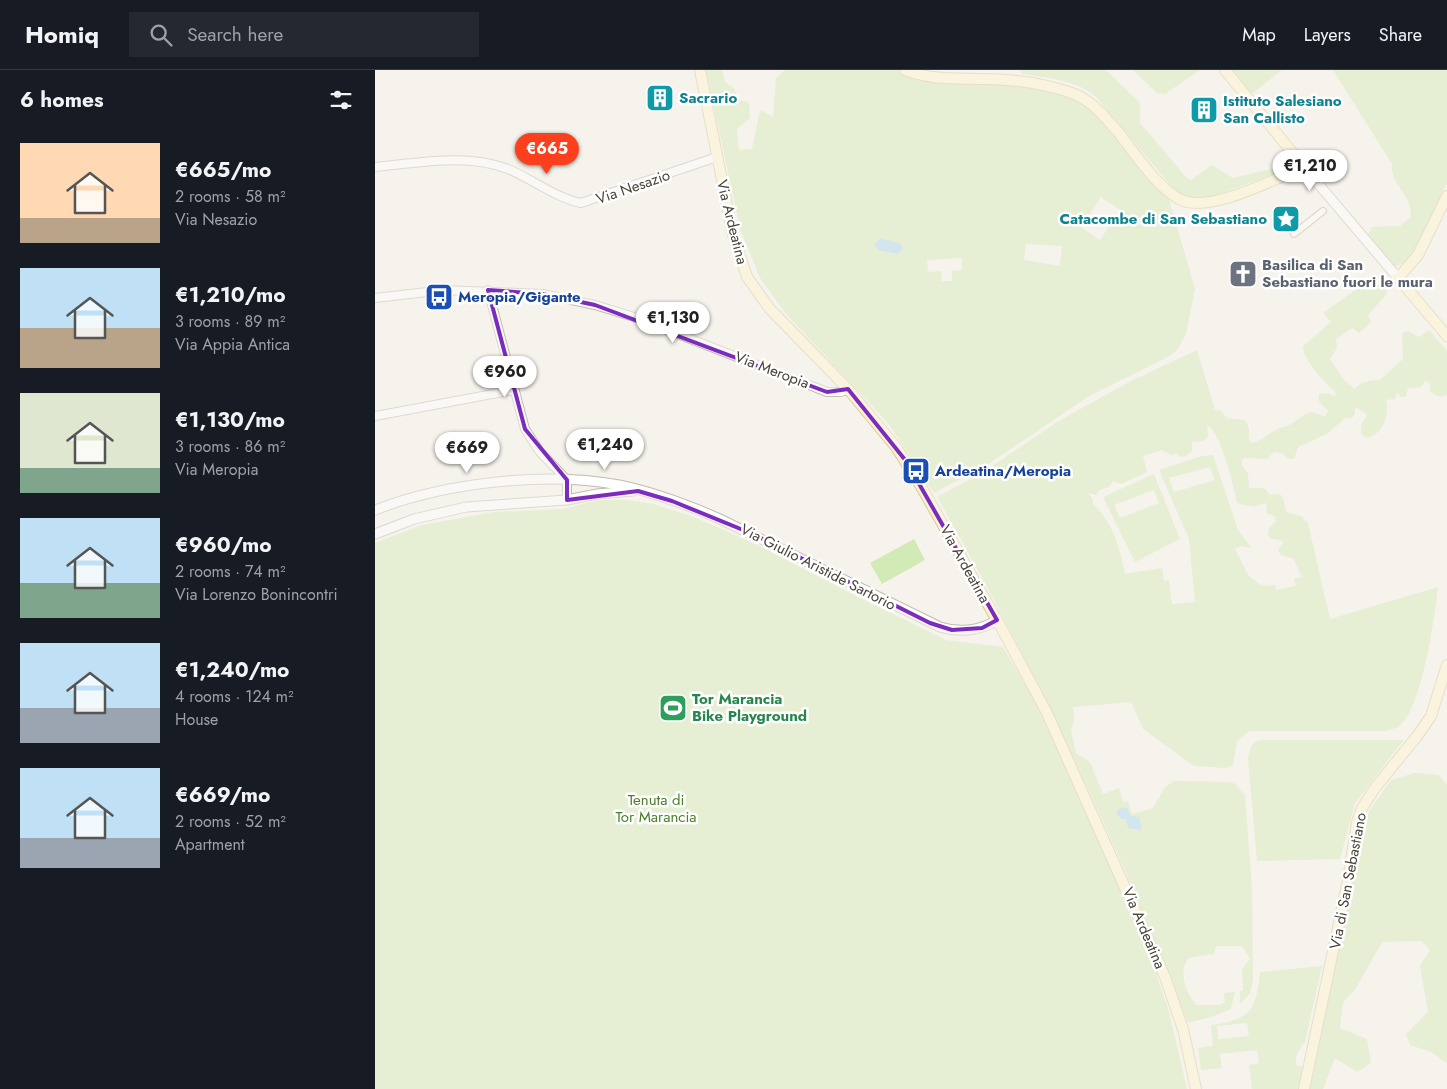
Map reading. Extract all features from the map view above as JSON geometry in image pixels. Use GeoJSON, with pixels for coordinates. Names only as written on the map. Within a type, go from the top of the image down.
{"type":"FeatureCollection","features":[{"type":"Feature","properties":{"kind":"main road","name":"Via Ardeatina"},"geometry":{"type":"LineString","coordinates":[[700,70],[736,245],[747,277],[782,322],[848,389],[884,431],[906,462],[997,620],[1046,711],[1165,976],[1183,1029],[1197,1089]]}},
{"type":"Feature","properties":{"kind":"main road"},"geometry":{"type":"LineString","coordinates":[[905,70],[930,77],[1019,81],[1058,88],[1079,96],[1093,104],[1168,190],[1178,198],[1191,203],[1203,203],[1223,198],[1305,167],[1225,70]]}},
{"type":"Feature","properties":{"kind":"main road"},"geometry":{"type":"LineString","coordinates":[[1447,196],[1419,255],[1398,278],[1447,336]]}},
{"type":"Feature","properties":{"kind":"main road","name":"Via di San Sebastiano"},"geometry":{"type":"LineString","coordinates":[[1304,1089],[1348,880],[1357,822],[1362,808],[1375,788],[1419,735],[1431,716],[1447,665]]}},
{"type":"Feature","properties":{"kind":"street","name":"Via Nesazio"},"geometry":{"type":"LineString","coordinates":[[375,166],[461,160],[485,162],[507,169],[568,199],[581,203],[717,157]]}},
{"type":"Feature","properties":{"kind":"street"},"geometry":{"type":"LineString","coordinates":[[1305,167],[1398,278]]}},
{"type":"Feature","properties":{"kind":"street"},"geometry":{"type":"LineString","coordinates":[[1294,234],[1323,211]]}},
{"type":"Feature","properties":{"kind":"street","name":"Via Meropia"},"geometry":{"type":"LineString","coordinates":[[375,298],[444,290],[537,293],[595,305],[634,317],[827,392],[841,392],[848,389]]}},
{"type":"Feature","properties":{"kind":"street"},"geometry":{"type":"LineString","coordinates":[[488,290],[522,420],[529,437],[567,480],[567,500]]}},
{"type":"Feature","properties":{"kind":"street"},"geometry":{"type":"LineString","coordinates":[[375,416],[515,390]]}},
{"type":"Feature","properties":{"kind":"street","name":"Via Giulio Aristide Sartorio"},"geometry":{"type":"LineString","coordinates":[[375,510],[420,495],[494,483],[567,480],[604,483],[684,504],[720,519],[940,627],[951,630],[974,629],[987,626],[997,620]]}},
{"type":"Feature","properties":{"kind":"street","name":"Via Giulio Aristide Sartorio"},"geometry":{"type":"LineString","coordinates":[[375,534],[414,519],[466,507],[500,503],[567,500],[597,494],[638,491]]}},
{"type":"Feature","properties":{"kind":"highlighted area"},"geometry":{"type":"Polygon","coordinates":[[[488,290],[543,294],[595,305],[827,392],[848,389],[906,461],[997,620],[982,628],[952,630],[930,623],[753,534],[672,501],[638,491],[567,500],[567,480],[525,429],[488,290]]]}},
{"type":"Feature","properties":{"kind":"green space"},"geometry":{"type":"Polygon","coordinates":[[[706,70],[722,70],[725,82],[735,89],[738,100],[749,102],[750,118],[737,129],[739,150],[752,149],[760,110],[773,117],[776,78],[785,70],[897,70],[913,76],[1004,82],[1061,92],[1090,106],[1168,196],[1195,289],[1186,334],[1177,350],[1168,357],[1089,396],[987,465],[934,493],[888,423],[786,314],[760,278],[740,228],[706,70]],[[1101,197],[1081,227],[1100,240],[1120,210],[1101,197]],[[1026,244],[1024,260],[1060,266],[1062,246],[1026,244]],[[962,258],[927,260],[928,272],[941,271],[942,281],[952,281],[952,271],[962,270],[962,258]]]}},
{"type":"Feature","properties":{"kind":"green space"},"geometry":{"type":"Polygon","coordinates":[[[1020,70],[1106,70],[1140,103],[1140,123],[1187,178],[1191,180],[1212,165],[1233,178],[1279,167],[1293,167],[1211,197],[1193,198],[1176,192],[1095,96],[1078,86],[1051,78],[1022,74],[1020,70]]]}},
{"type":"Feature","properties":{"kind":"green space"},"geometry":{"type":"Polygon","coordinates":[[[1133,70],[1200,70],[1165,94],[1157,93],[1133,70]]]}},
{"type":"Feature","properties":{"kind":"green space"},"geometry":{"type":"Polygon","coordinates":[[[1231,70],[1282,70],[1252,94],[1231,70]]]}},
{"type":"Feature","properties":{"kind":"green space"},"geometry":{"type":"Polygon","coordinates":[[[1333,70],[1447,70],[1447,183],[1415,250],[1404,263],[1391,268],[1367,237],[1372,227],[1400,226],[1411,217],[1408,202],[1394,178],[1392,164],[1333,70]]]}},
{"type":"Feature","properties":{"kind":"green space"},"geometry":{"type":"Polygon","coordinates":[[[1369,280],[1386,289],[1387,294],[1368,315],[1371,322],[1359,333],[1352,328],[1336,339],[1337,348],[1330,359],[1343,379],[1355,389],[1364,382],[1381,379],[1403,359],[1402,333],[1408,331],[1419,337],[1429,330],[1447,351],[1447,395],[1440,396],[1434,394],[1430,391],[1430,383],[1425,381],[1421,387],[1408,388],[1406,397],[1400,397],[1399,393],[1397,393],[1395,399],[1386,400],[1387,411],[1384,423],[1373,436],[1367,438],[1361,434],[1361,426],[1367,414],[1355,407],[1355,414],[1352,418],[1345,418],[1327,434],[1298,447],[1294,459],[1289,459],[1282,453],[1274,452],[1267,459],[1244,458],[1242,460],[1242,466],[1248,473],[1249,488],[1264,488],[1270,495],[1280,494],[1284,500],[1286,512],[1301,516],[1308,523],[1330,619],[1438,587],[1434,618],[1421,682],[1407,717],[1398,727],[1385,731],[1249,731],[1237,741],[1233,765],[1226,768],[1194,766],[1143,729],[1131,702],[1073,707],[1074,720],[1071,730],[1076,753],[1090,762],[1103,794],[1119,788],[1123,802],[1128,801],[1132,814],[1153,808],[1165,787],[1174,781],[1229,782],[1236,784],[1245,796],[1252,889],[1253,980],[1250,993],[1240,1004],[1240,991],[1243,991],[1242,969],[1250,959],[1242,946],[1216,946],[1214,954],[1189,958],[1185,963],[1184,982],[1196,1005],[1220,1005],[1225,1002],[1224,993],[1235,992],[1231,1009],[1188,1023],[1132,888],[1072,756],[1007,625],[937,497],[982,473],[1057,422],[1129,382],[1197,350],[1215,410],[1221,411],[1227,418],[1245,420],[1249,428],[1249,440],[1253,443],[1263,439],[1277,429],[1289,425],[1307,413],[1314,413],[1325,417],[1328,411],[1319,402],[1319,394],[1327,393],[1335,396],[1336,392],[1326,384],[1310,364],[1303,346],[1331,322],[1323,313],[1369,280]],[[1207,425],[1208,437],[1203,441],[1192,442],[1192,451],[1186,456],[1181,457],[1176,453],[1171,455],[1162,450],[1143,456],[1147,472],[1121,484],[1113,481],[1109,487],[1100,490],[1096,495],[1088,493],[1093,500],[1093,504],[1111,527],[1121,554],[1125,574],[1162,568],[1164,581],[1169,580],[1172,604],[1195,602],[1189,539],[1159,470],[1202,456],[1213,455],[1238,530],[1252,548],[1241,546],[1235,549],[1248,575],[1262,586],[1275,585],[1276,590],[1296,586],[1294,579],[1302,577],[1293,558],[1280,554],[1278,550],[1283,541],[1268,536],[1269,528],[1276,521],[1275,516],[1266,513],[1267,504],[1264,503],[1254,507],[1237,503],[1222,449],[1212,430],[1207,425]],[[1210,467],[1169,478],[1174,492],[1215,480],[1210,467]]]}},
{"type":"Feature","properties":{"kind":"green space"},"geometry":{"type":"Polygon","coordinates":[[[1154,474],[1180,539],[1135,562],[1104,499],[1105,496],[1154,474]],[[1154,490],[1114,505],[1120,518],[1159,503],[1154,490]]]}},
{"type":"Feature","properties":{"kind":"green space","name":"Tenuta di Tor Marancia"},"geometry":{"type":"Polygon","coordinates":[[[599,500],[627,500],[653,504],[694,517],[753,543],[946,640],[1003,647],[1034,700],[1058,750],[1150,957],[1168,1008],[1187,1089],[375,1089],[375,543],[422,525],[494,512],[563,509],[599,500]]]}},
{"type":"Feature","properties":{"kind":"green space"},"geometry":{"type":"Polygon","coordinates":[[[914,539],[925,560],[882,584],[870,563],[914,539]]]}},
{"type":"Feature","properties":{"kind":"green space"},"geometry":{"type":"Polygon","coordinates":[[[1404,740],[1355,803],[1340,859],[1257,861],[1248,758],[1251,747],[1256,741],[1404,740]]]}},
{"type":"Feature","properties":{"kind":"green space"},"geometry":{"type":"Polygon","coordinates":[[[1415,773],[1439,775],[1447,785],[1447,1063],[1431,1052],[1410,1045],[1406,1034],[1428,1012],[1420,966],[1430,950],[1422,941],[1382,942],[1355,990],[1343,1002],[1340,1028],[1367,1039],[1371,1063],[1357,1072],[1335,1058],[1323,1089],[1307,1089],[1369,811],[1391,780],[1415,773]]]}},
{"type":"Feature","properties":{"kind":"green space"},"geometry":{"type":"Polygon","coordinates":[[[1322,966],[1305,1042],[1299,1050],[1296,1059],[1296,1065],[1304,1067],[1298,1089],[1252,1089],[1249,1065],[1259,1063],[1257,1050],[1220,1054],[1222,1068],[1201,1070],[1198,1048],[1213,1046],[1211,1025],[1235,1020],[1249,1011],[1256,996],[1260,972],[1322,966]],[[1247,1023],[1217,1026],[1218,1039],[1249,1036],[1247,1023]]]}},
{"type":"Feature","properties":{"kind":"water"},"geometry":{"type":"Polygon","coordinates":[[[880,238],[901,244],[902,249],[898,254],[878,250],[875,245],[880,238]]]}},
{"type":"Feature","properties":{"kind":"water"},"geometry":{"type":"Polygon","coordinates":[[[1127,808],[1131,816],[1139,817],[1142,830],[1128,828],[1126,819],[1121,819],[1117,814],[1117,810],[1127,808]]]}},
{"type":"Feature","properties":{"kind":"place","name":"Sacrario"},"geometry":{"type":"Point","coordinates":[660,98]}},
{"type":"Feature","properties":{"kind":"place","name":"Istituto Salesiano San Callisto"},"geometry":{"type":"Point","coordinates":[1204,110]}},
{"type":"Feature","properties":{"kind":"place","name":"Catacombe di San Sebastiano"},"geometry":{"type":"Point","coordinates":[1286,219]}},
{"type":"Feature","properties":{"kind":"place","name":"Basilica di San Sebastiano fuori le mura"},"geometry":{"type":"Point","coordinates":[1243,274]}},
{"type":"Feature","properties":{"kind":"place","name":"Meropia/Gigante"},"geometry":{"type":"Point","coordinates":[439,297]}},
{"type":"Feature","properties":{"kind":"place","name":"Ardeatina/Meropia"},"geometry":{"type":"Point","coordinates":[916,471]}},
{"type":"Feature","properties":{"kind":"place","name":"Tor Marancia Bike Playground"},"geometry":{"type":"Point","coordinates":[673,708]}}]}
